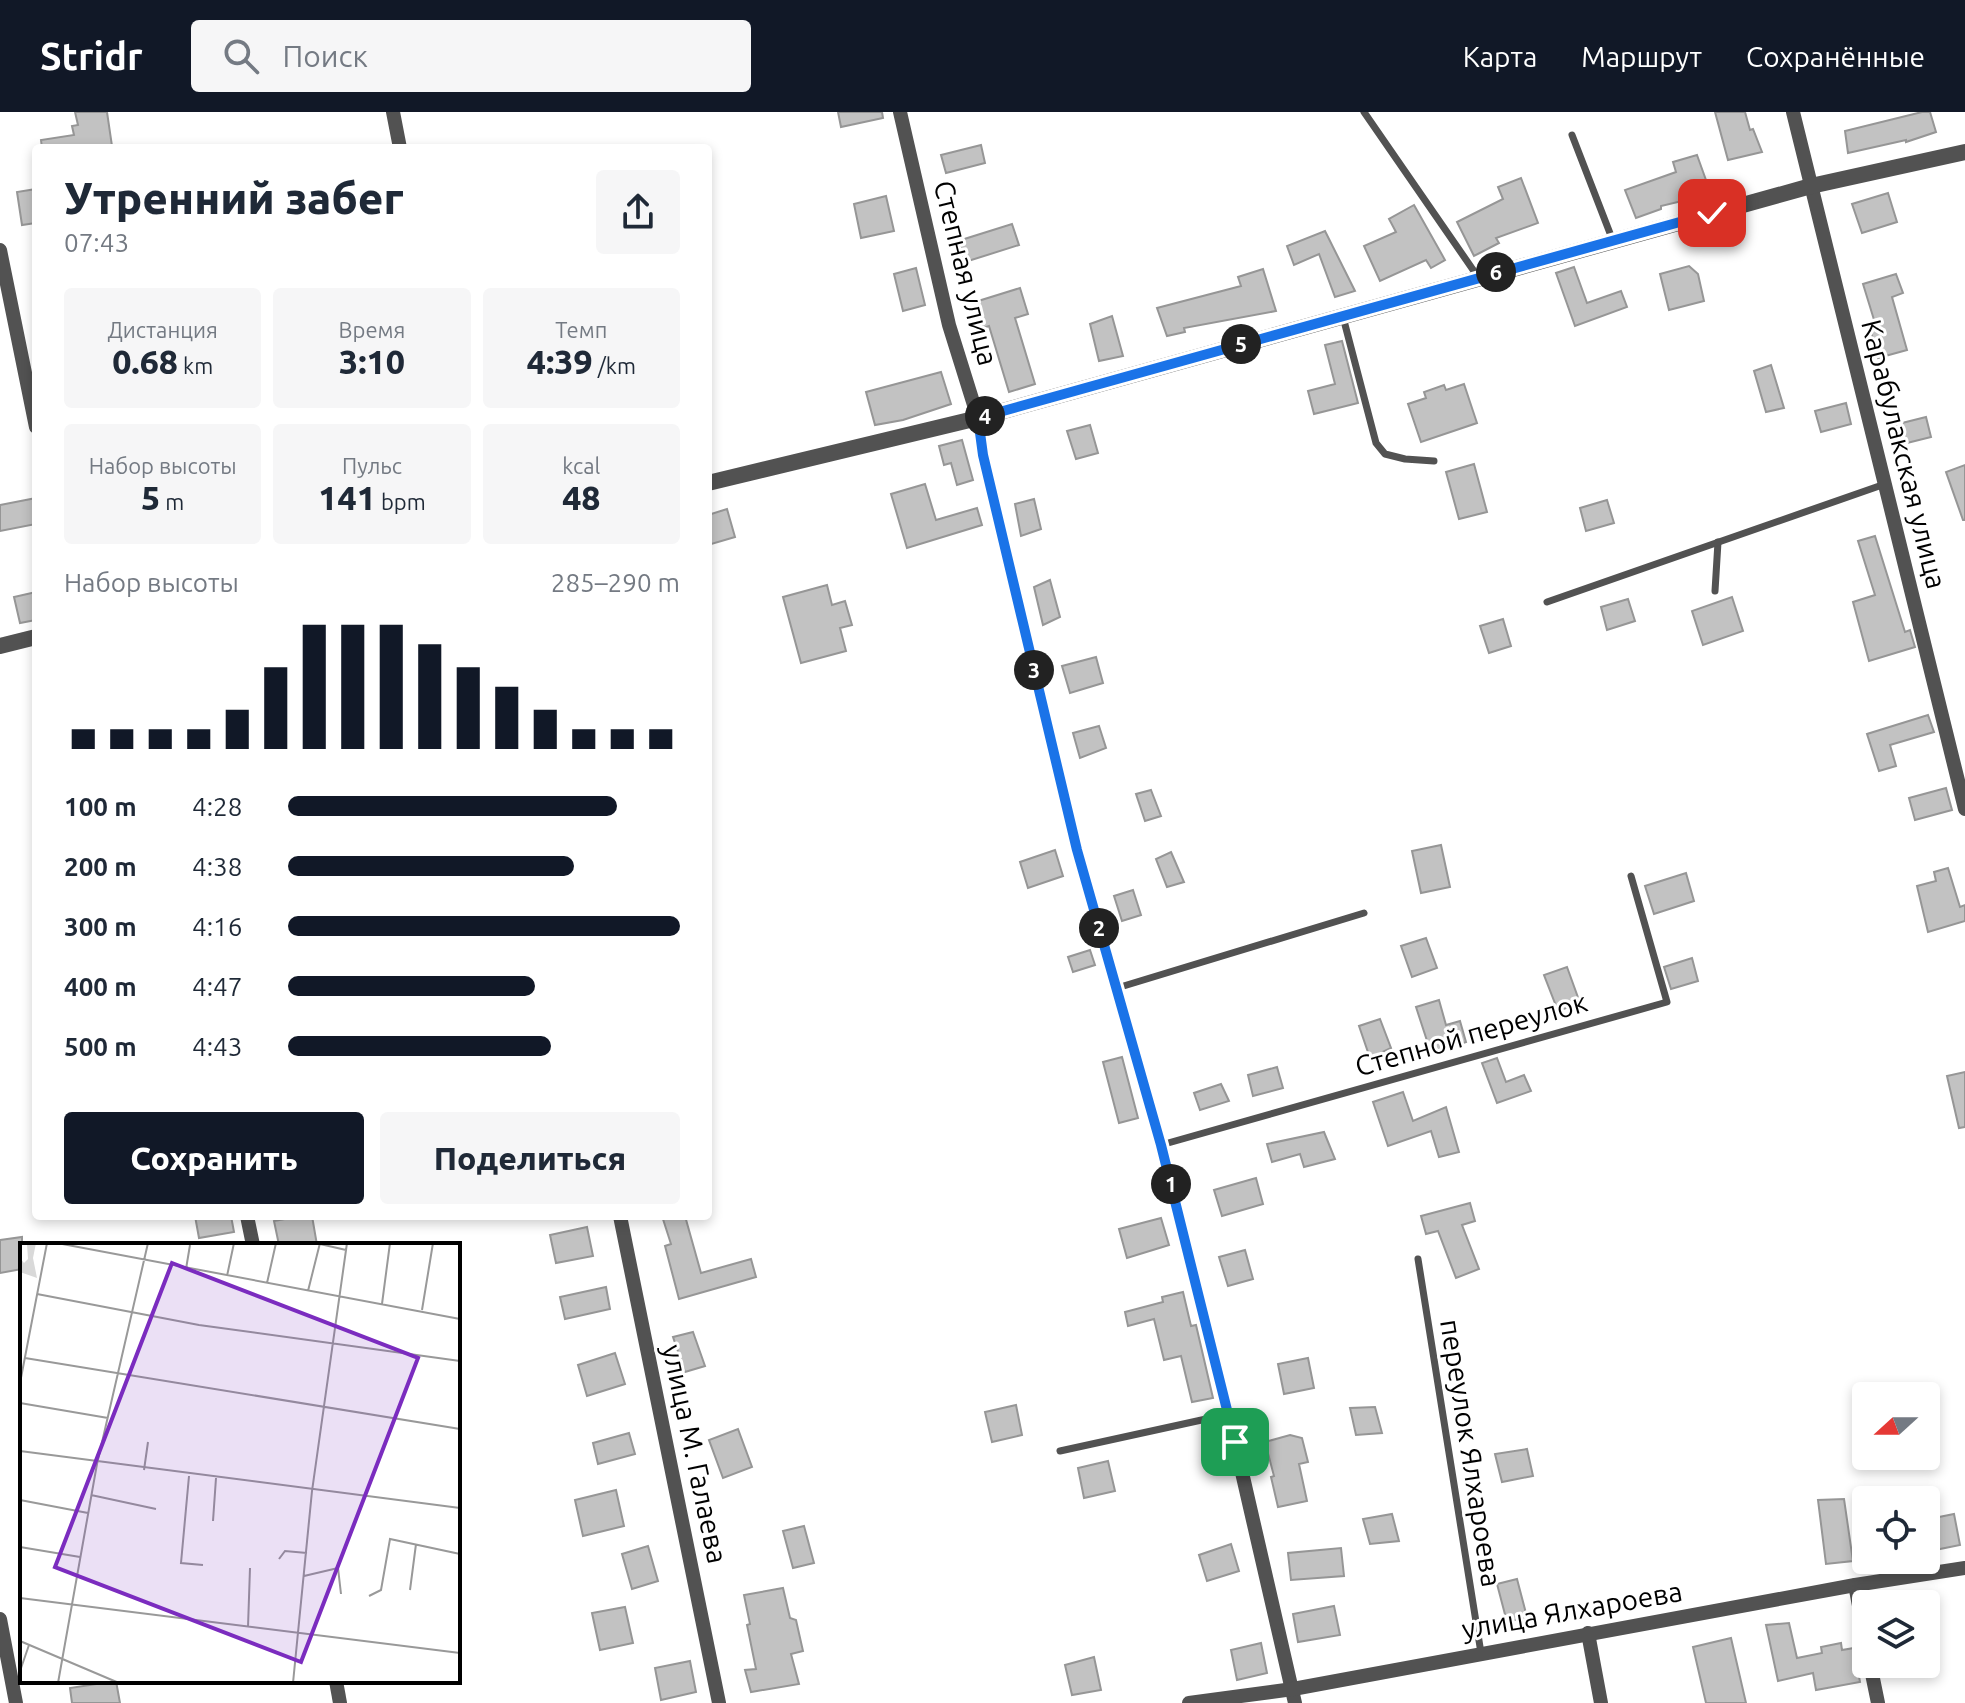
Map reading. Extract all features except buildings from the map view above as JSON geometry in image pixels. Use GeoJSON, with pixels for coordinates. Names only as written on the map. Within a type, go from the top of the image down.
{"type":"FeatureCollection","features":[{"type":"Feature","properties":{"kind":"street"},"geometry":{"type":"LineString","coordinates":[[393,112],[399,144]]}},
{"type":"Feature","properties":{"kind":"street","name":"Степная улица"},"geometry":{"type":"LineString","coordinates":[[900,112],[949,325],[978,418],[983,455],[1077,850],[1161,1145],[1229,1414],[1294,1696]]}},
{"type":"Feature","properties":{"kind":"street","name":"Карабулакская улица"},"geometry":{"type":"LineString","coordinates":[[1793,112],[1965,809]]}},
{"type":"Feature","properties":{"kind":"street"},"geometry":{"type":"LineString","coordinates":[[712,482],[978,418],[1811,186],[1965,152]]}},
{"type":"Feature","properties":{"kind":"street"},"geometry":{"type":"LineString","coordinates":[[0,250],[32,407]]}},
{"type":"Feature","properties":{"kind":"street"},"geometry":{"type":"LineString","coordinates":[[0,646],[32,638]]}},
{"type":"Feature","properties":{"kind":"street"},"geometry":{"type":"LineString","coordinates":[[248,1220],[253,1243]]}},
{"type":"Feature","properties":{"kind":"street","name":"улица М. Галаева"},"geometry":{"type":"LineString","coordinates":[[621,1220],[719,1703]]}},
{"type":"Feature","properties":{"kind":"street","name":"улица Ялхароева"},"geometry":{"type":"LineString","coordinates":[[1189,1703],[1294,1696],[1481,1653],[1965,1568]]}},
{"type":"Feature","properties":{"kind":"street"},"geometry":{"type":"LineString","coordinates":[[1855,1585],[1856,1590]]}},
{"type":"Feature","properties":{"kind":"street"},"geometry":{"type":"LineString","coordinates":[[0,1619],[16,1703]]}},
{"type":"Feature","properties":{"kind":"street"},"geometry":{"type":"LineString","coordinates":[[1588,1633],[1601,1703]]}},
{"type":"Feature","properties":{"kind":"street"},"geometry":{"type":"LineString","coordinates":[[1873,1678],[1878,1703]]}},
{"type":"Feature","properties":{"kind":"street"},"geometry":{"type":"LineString","coordinates":[[336,1683],[340,1703]]}},
{"type":"Feature","properties":{"kind":"lane"},"geometry":{"type":"LineString","coordinates":[[1364,112],[1478,277]]}},
{"type":"Feature","properties":{"kind":"lane"},"geometry":{"type":"LineString","coordinates":[[1572,135],[1613,241]]}},
{"type":"Feature","properties":{"kind":"lane"},"geometry":{"type":"LineString","coordinates":[[1342,315],[1376,443],[1385,454],[1434,461]]}},
{"type":"Feature","properties":{"kind":"lane"},"geometry":{"type":"LineString","coordinates":[[1547,602],[1885,484]]}},
{"type":"Feature","properties":{"kind":"lane"},"geometry":{"type":"LineString","coordinates":[[1715,591],[1718,542]]}},
{"type":"Feature","properties":{"kind":"lane","name":"Степной переулок"},"geometry":{"type":"LineString","coordinates":[[1161,1145],[1667,1002],[1631,876]]}},
{"type":"Feature","properties":{"kind":"lane"},"geometry":{"type":"LineString","coordinates":[[1117,988],[1364,913]]}},
{"type":"Feature","properties":{"kind":"lane","name":"переулок Ялхароева"},"geometry":{"type":"LineString","coordinates":[[1418,1259],[1481,1653]]}},
{"type":"Feature","properties":{"kind":"lane"},"geometry":{"type":"LineString","coordinates":[[1060,1451],[1229,1414]]}},
{"type":"Feature","properties":{"kind":"route"},"geometry":{"type":"LineString","coordinates":[[1235,1442],[1161,1145],[1077,850],[983,455],[978,418],[1712,213]]}}]}
